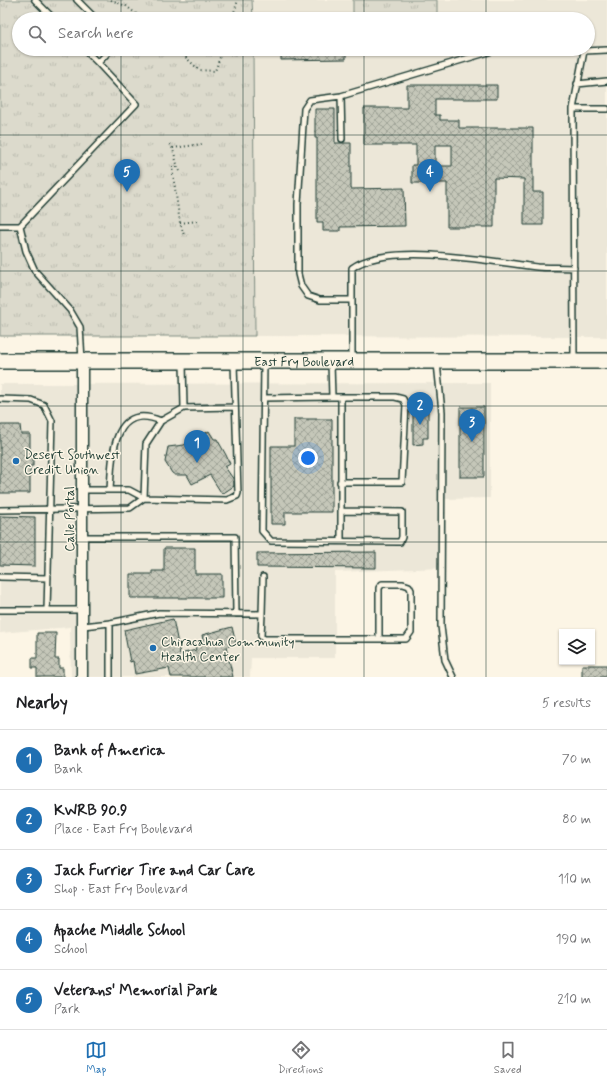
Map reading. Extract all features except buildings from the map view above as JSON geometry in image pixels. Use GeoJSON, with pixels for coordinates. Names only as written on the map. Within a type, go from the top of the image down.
{"type":"FeatureCollection","features":[{"type":"Feature","properties":{"kind":"main road","name":"East Fry Boulevard"},"geometry":{"type":"LineString","coordinates":[[0,361],[437,363],[607,362]]}},
{"type":"Feature","properties":{"kind":"street","name":"Calle Portal"},"geometry":{"type":"LineString","coordinates":[[82,362],[82,677]]}},
{"type":"Feature","properties":{"kind":"lane"},"geometry":{"type":"LineString","coordinates":[[35,0],[47,12]]}},
{"type":"Feature","properties":{"kind":"lane"},"geometry":{"type":"LineString","coordinates":[[77,0],[89,12]]}},
{"type":"Feature","properties":{"kind":"lane"},"geometry":{"type":"LineString","coordinates":[[595,50],[607,50]]}},
{"type":"Feature","properties":{"kind":"lane"},"geometry":{"type":"LineString","coordinates":[[0,226],[20,226],[136,104],[91,56]]}},
{"type":"Feature","properties":{"kind":"lane"},"geometry":{"type":"LineString","coordinates":[[98,63],[104,56]]}},
{"type":"Feature","properties":{"kind":"lane"},"geometry":{"type":"LineString","coordinates":[[352,300],[320,300],[308,296],[301,286],[298,274],[298,204],[304,109],[310,100],[341,96],[475,56]]}},
{"type":"Feature","properties":{"kind":"lane"},"geometry":{"type":"LineString","coordinates":[[574,361],[573,109],[582,56]]}},
{"type":"Feature","properties":{"kind":"lane"},"geometry":{"type":"LineString","coordinates":[[577,84],[607,81]]}},
{"type":"Feature","properties":{"kind":"lane"},"geometry":{"type":"LineString","coordinates":[[341,96],[342,139]]}},
{"type":"Feature","properties":{"kind":"lane"},"geometry":{"type":"LineString","coordinates":[[573,109],[607,109]]}},
{"type":"Feature","properties":{"kind":"lane"},"geometry":{"type":"LineString","coordinates":[[20,226],[26,251],[35,271],[70,310],[80,327],[82,362]]}},
{"type":"Feature","properties":{"kind":"lane"},"geometry":{"type":"LineString","coordinates":[[352,362],[352,268],[360,262],[379,257],[412,254],[439,255],[538,267],[574,268]]}},
{"type":"Feature","properties":{"kind":"lane"},"geometry":{"type":"LineString","coordinates":[[183,362],[184,408]]}},
{"type":"Feature","properties":{"kind":"lane"},"geometry":{"type":"LineString","coordinates":[[82,490],[129,490],[144,498],[227,500],[237,496],[234,362]]}},
{"type":"Feature","properties":{"kind":"lane"},"geometry":{"type":"LineString","coordinates":[[264,362],[262,531],[271,541],[400,542],[402,537],[402,512],[341,511]]}},
{"type":"Feature","properties":{"kind":"lane"},"geometry":{"type":"LineString","coordinates":[[331,362],[332,397]]}},
{"type":"Feature","properties":{"kind":"lane"},"geometry":{"type":"LineString","coordinates":[[437,363],[442,412],[441,626],[445,660],[453,677]]}},
{"type":"Feature","properties":{"kind":"lane"},"geometry":{"type":"LineString","coordinates":[[340,397],[340,541]]}},
{"type":"Feature","properties":{"kind":"lane"},"geometry":{"type":"LineString","coordinates":[[264,398],[395,397],[403,399],[406,405],[402,482],[340,482]]}},
{"type":"Feature","properties":{"kind":"lane"},"geometry":{"type":"LineString","coordinates":[[0,399],[31,400],[44,405],[52,420],[48,509],[47,610]]}},
{"type":"Feature","properties":{"kind":"lane"},"geometry":{"type":"LineString","coordinates":[[144,498],[146,444],[160,421],[184,408],[235,407]]}},
{"type":"Feature","properties":{"kind":"lane"},"geometry":{"type":"LineString","coordinates":[[110,490],[113,452],[122,425],[135,417],[149,416],[160,421]]}},
{"type":"Feature","properties":{"kind":"lane"},"geometry":{"type":"LineString","coordinates":[[0,510],[130,508],[144,498]]}},
{"type":"Feature","properties":{"kind":"lane"},"geometry":{"type":"LineString","coordinates":[[82,537],[235,537],[236,614]]}},
{"type":"Feature","properties":{"kind":"lane"},"geometry":{"type":"LineString","coordinates":[[0,577],[48,578]]}},
{"type":"Feature","properties":{"kind":"lane"},"geometry":{"type":"LineString","coordinates":[[263,577],[261,636],[264,639],[379,640],[406,639],[410,632],[409,586],[404,584],[382,584],[379,588],[379,640]]}},
{"type":"Feature","properties":{"kind":"lane"},"geometry":{"type":"LineString","coordinates":[[0,610],[83,610]]}},
{"type":"Feature","properties":{"kind":"lane"},"geometry":{"type":"LineString","coordinates":[[83,626],[110,623],[159,613],[262,614]]}},
{"type":"Feature","properties":{"kind":"lane"},"geometry":{"type":"LineString","coordinates":[[110,623],[110,677]]}},
{"type":"Feature","properties":{"kind":"path"},"geometry":{"type":"LineString","coordinates":[[111,0],[126,6],[133,12]]}},
{"type":"Feature","properties":{"kind":"path"},"geometry":{"type":"LineString","coordinates":[[234,12],[238,0]]}},
{"type":"Feature","properties":{"kind":"path"},"geometry":{"type":"LineString","coordinates":[[184,56],[199,70],[215,71],[220,56]]}},
{"type":"Feature","properties":{"kind":"path"},"geometry":{"type":"LineString","coordinates":[[170,144],[173,148],[177,167],[181,173]]}},
{"type":"Feature","properties":{"kind":"path"},"geometry":{"type":"LineString","coordinates":[[173,148],[203,144]]}},
{"type":"Feature","properties":{"kind":"path"},"geometry":{"type":"LineString","coordinates":[[177,167],[172,167],[180,223],[184,235]]}},
{"type":"Feature","properties":{"kind":"path"},"geometry":{"type":"LineString","coordinates":[[180,223],[198,221]]}},
{"type":"Feature","properties":{"kind":"shaded area"},"geometry":{"type":"Polygon","coordinates":[[[252,0],[607,0],[607,337],[255,336],[253,56],[595,56],[595,12],[253,12],[252,0]]]}},
{"type":"Feature","properties":{"kind":"shaded area"},"geometry":{"type":"Polygon","coordinates":[[[490,383],[490,498],[444,499],[443,568],[335,572],[335,658],[251,658],[250,677],[71,677],[70,627],[0,633],[0,384],[490,383]]]}},
{"type":"Feature","properties":{"kind":"green space"},"geometry":{"type":"Polygon","coordinates":[[[0,0],[252,0],[253,12],[12,12],[12,56],[253,56],[255,336],[0,336],[0,0]]]}},
{"type":"Feature","properties":{"kind":"green space"},"geometry":{"type":"Polygon","coordinates":[[[353,0],[437,0],[437,12],[353,12],[353,0]]]}},
{"type":"Feature","properties":{"kind":"place","name":"Veterans' Memorial Park"},"geometry":{"type":"Point","coordinates":[127,192]}},
{"type":"Feature","properties":{"kind":"place","name":"Apache Middle School"},"geometry":{"type":"Point","coordinates":[430,192]}},
{"type":"Feature","properties":{"kind":"place","name":"KWRB 90.9"},"geometry":{"type":"Point","coordinates":[420,425]}},
{"type":"Feature","properties":{"kind":"place","name":"Jack Furrier Tire and Car Care"},"geometry":{"type":"Point","coordinates":[472,442]}},
{"type":"Feature","properties":{"kind":"place","name":"Desert Southwest Credit Union"},"geometry":{"type":"Point","coordinates":[16,461]}},
{"type":"Feature","properties":{"kind":"place","name":"Bank of America"},"geometry":{"type":"Point","coordinates":[197,463]}},
{"type":"Feature","properties":{"kind":"place","name":"Chiracahua Community Health Center"},"geometry":{"type":"Point","coordinates":[153,648]}}]}
